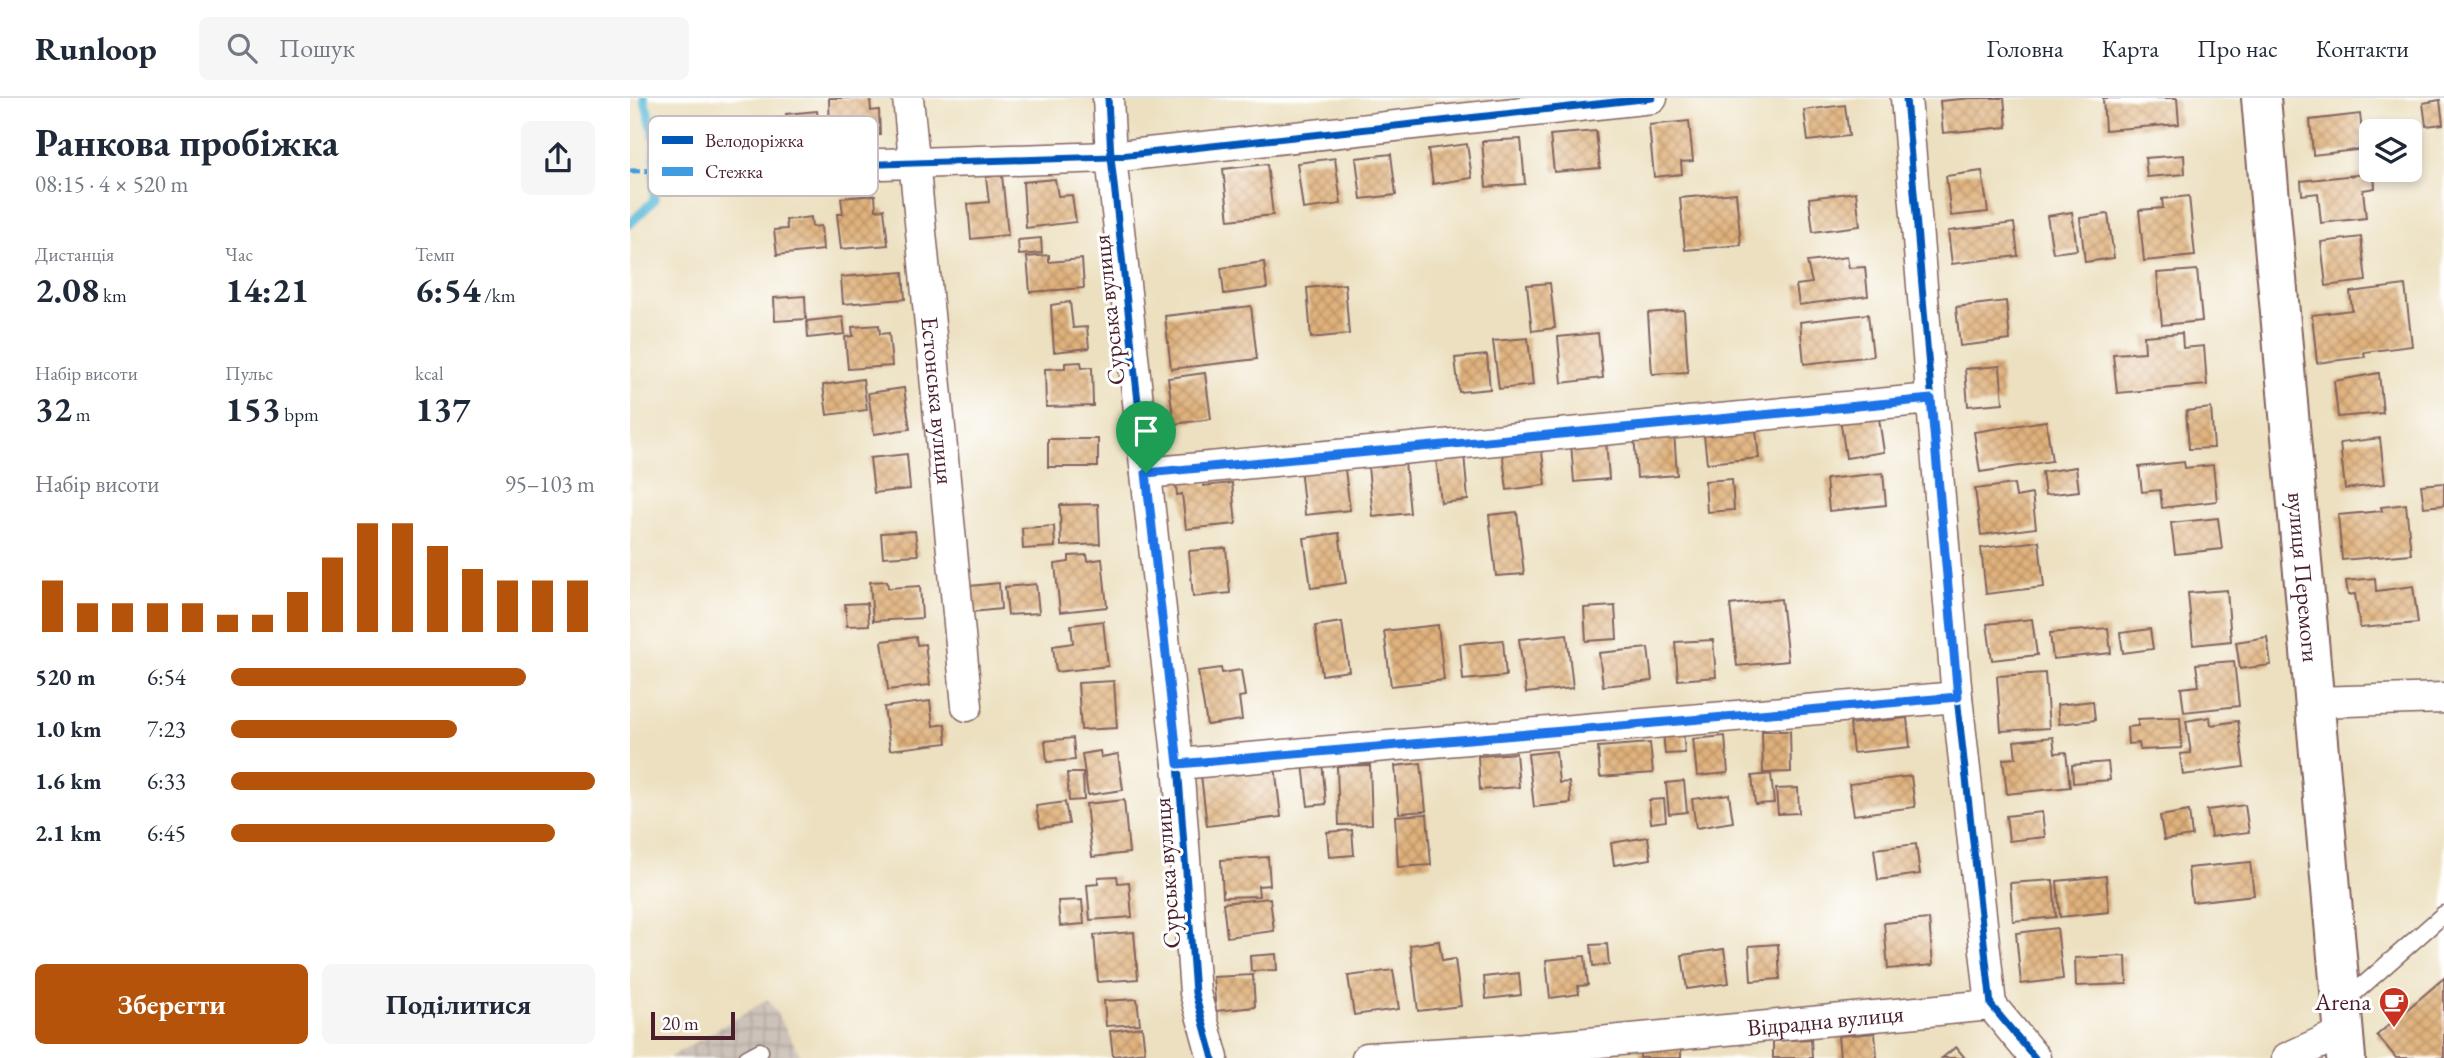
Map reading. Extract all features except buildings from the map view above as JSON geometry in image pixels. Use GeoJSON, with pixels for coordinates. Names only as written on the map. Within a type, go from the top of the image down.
{"type":"FeatureCollection","features":[{"type":"Feature","properties":{"kind":"street","name":"Естонська вулиця"},"geometry":{"type":"LineString","coordinates":[[908,98],[967,706]]}},
{"type":"Feature","properties":{"kind":"street","name":"Сурська вулиця"},"geometry":{"type":"LineString","coordinates":[[1108,98],[1111,157],[1178,764],[1195,993],[1213,1058]]}},
{"type":"Feature","properties":{"kind":"street"},"geometry":{"type":"LineString","coordinates":[[878,163],[1111,157],[1652,98]]}},
{"type":"Feature","properties":{"kind":"street"},"geometry":{"type":"LineString","coordinates":[[1906,98],[1958,697],[1991,1005],[2035,1058]]}},
{"type":"Feature","properties":{"kind":"street","name":"вулиця Перемоги"},"geometry":{"type":"LineString","coordinates":[[2261,98],[2344,1032]]}},
{"type":"Feature","properties":{"kind":"street"},"geometry":{"type":"LineString","coordinates":[[1146,473],[1931,399]]}},
{"type":"Feature","properties":{"kind":"street"},"geometry":{"type":"LineString","coordinates":[[1178,764],[1958,697]]}},
{"type":"Feature","properties":{"kind":"street"},"geometry":{"type":"LineString","coordinates":[[2314,702],[2444,698]]}},
{"type":"Feature","properties":{"kind":"street","name":"Відрадна вулиця"},"geometry":{"type":"LineString","coordinates":[[1367,1058],[1563,1052],[1991,1005]]}},
{"type":"Feature","properties":{"kind":"street"},"geometry":{"type":"LineString","coordinates":[[2287,1058],[2344,1032]]}},
{"type":"Feature","properties":{"kind":"lane"},"geometry":{"type":"LineString","coordinates":[[2344,1032],[2444,914]]}},
{"type":"Feature","properties":{"kind":"shaded area"},"geometry":{"type":"Polygon","coordinates":[[[768,999],[802,1058],[669,1058],[768,999]]]}},
{"type":"Feature","properties":{"kind":"waterway"},"geometry":{"type":"LineString","coordinates":[[644,98],[649,116]]}},
{"type":"Feature","properties":{"kind":"waterway"},"geometry":{"type":"LineString","coordinates":[[630,224],[654,200],[654,196]]}},
{"type":"Feature","properties":{"kind":"marked path"},"geometry":{"type":"LineString","coordinates":[[630,171],[648,171]]}},
{"type":"Feature","properties":{"kind":"cycle path"},"geometry":{"type":"LineString","coordinates":[[1108,98],[1111,157],[1178,764],[1195,993],[1213,1058]]}},
{"type":"Feature","properties":{"kind":"cycle path"},"geometry":{"type":"LineString","coordinates":[[878,164],[1111,157],[1652,98]]}},
{"type":"Feature","properties":{"kind":"cycle path"},"geometry":{"type":"LineString","coordinates":[[1906,98],[1957,697],[1991,1005],[2035,1058]]}},
{"type":"Feature","properties":{"kind":"place","name":"Arena"},"geometry":{"type":"Point","coordinates":[2394,1029]}},
{"type":"Feature","properties":{"kind":"route"},"geometry":{"type":"LineString","coordinates":[[1931,399],[1958,697],[1178,764],[1146,473],[1931,399]]}}]}
